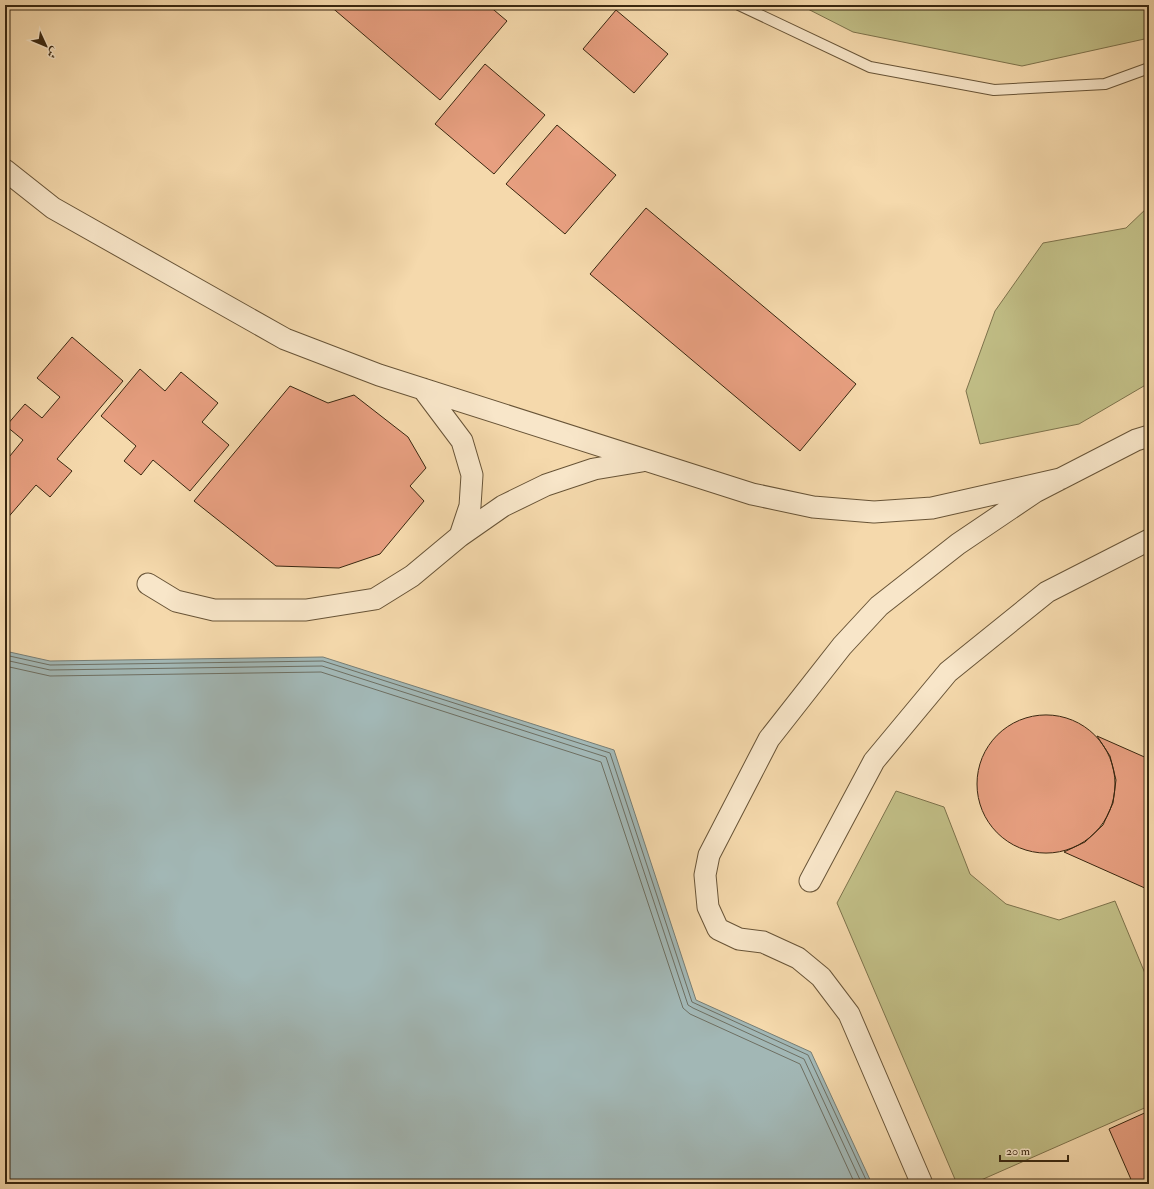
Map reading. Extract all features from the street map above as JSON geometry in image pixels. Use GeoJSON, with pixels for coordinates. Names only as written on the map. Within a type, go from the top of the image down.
{"type":"FeatureCollection","features":[{"type":"Feature","properties":{"kind":"street"},"geometry":{"type":"LineString","coordinates":[[5,170],[53,208],[285,339],[379,375],[752,494],[813,508],[874,512],[932,508],[1060,479]]}},
{"type":"Feature","properties":{"kind":"street"},"geometry":{"type":"LineString","coordinates":[[423,389],[462,441],[472,475],[470,506],[460,536]]}},
{"type":"Feature","properties":{"kind":"street"},"geometry":{"type":"LineString","coordinates":[[922,1184],[849,1014],[821,977],[798,958],[762,942],[739,939],[718,929],[708,907],[705,875],[710,855],[769,739],[842,646],[880,606],[958,544],[1035,492],[1136,440],[1149,436]]}},
{"type":"Feature","properties":{"kind":"street"},"geometry":{"type":"LineString","coordinates":[[148,584],[176,601],[214,610],[306,610],[375,599],[412,576],[460,536],[503,506],[546,485],[594,469],[647,460]]}},
{"type":"Feature","properties":{"kind":"street"},"geometry":{"type":"LineString","coordinates":[[810,881],[874,762],[948,672],[1047,592],[1149,540]]}},
{"type":"Feature","properties":{"kind":"lane"},"geometry":{"type":"LineString","coordinates":[[739,5],[870,67],[994,90],[1104,84],[1149,68]]}},
{"type":"Feature","properties":{"kind":"shaded area"},"geometry":{"type":"Polygon","coordinates":[[[800,5],[1149,5],[1149,38],[1022,66],[853,32],[800,5]]]}},
{"type":"Feature","properties":{"kind":"shaded area"},"geometry":{"type":"Polygon","coordinates":[[[1149,206],[1149,383],[1079,424],[980,444],[966,391],[995,311],[1043,243],[1126,228],[1149,206]]]}},
{"type":"Feature","properties":{"kind":"shaded area"},"geometry":{"type":"Polygon","coordinates":[[[896,791],[944,807],[970,874],[1006,904],[1059,920],[1115,901],[1149,983],[1149,1106],[972,1184],[957,1184],[837,903],[896,791]]]}},
{"type":"Feature","properties":{"kind":"water"},"geometry":{"type":"Polygon","coordinates":[[[5,651],[50,661],[323,657],[614,750],[696,1000],[811,1052],[872,1184],[5,1184],[5,651]]]}},
{"type":"Feature","properties":{"kind":"building"},"geometry":{"type":"Polygon","coordinates":[[[329,5],[488,5],[507,21],[440,100],[329,5]]]}},
{"type":"Feature","properties":{"kind":"building"},"geometry":{"type":"Polygon","coordinates":[[[616,10],[668,54],[634,93],[583,49],[616,10]]]}},
{"type":"Feature","properties":{"kind":"building"},"geometry":{"type":"Polygon","coordinates":[[[485,64],[545,115],[494,174],[435,124],[485,64]]]}},
{"type":"Feature","properties":{"kind":"building"},"geometry":{"type":"Polygon","coordinates":[[[557,125],[616,175],[565,234],[506,184],[557,125]]]}},
{"type":"Feature","properties":{"kind":"building"},"geometry":{"type":"Polygon","coordinates":[[[646,208],[856,384],[800,451],[590,274],[646,208]]]}},
{"type":"Feature","properties":{"kind":"building"},"geometry":{"type":"Polygon","coordinates":[[[72,337],[123,381],[57,459],[72,471],[50,497],[36,485],[5,521],[5,462],[23,440],[6,426],[25,404],[42,418],[60,397],[37,378],[72,337]]]}},
{"type":"Feature","properties":{"kind":"building"},"geometry":{"type":"Polygon","coordinates":[[[140,369],[165,391],[181,372],[218,403],[202,422],[229,445],[190,491],[153,460],[141,475],[124,461],[136,446],[101,416],[140,369]]]}},
{"type":"Feature","properties":{"kind":"building"},"geometry":{"type":"Polygon","coordinates":[[[290,386],[328,403],[354,395],[408,437],[426,468],[410,486],[424,501],[380,554],[339,568],[276,566],[194,501],[290,386]]]}},
{"type":"Feature","properties":{"kind":"building"},"geometry":{"type":"Polygon","coordinates":[[[1053,715],[1073,720],[1085,726],[1100,740],[1110,757],[1114,770],[1114,798],[1110,811],[1104,823],[1090,838],[1073,848],[1060,852],[1039,853],[1019,848],[1007,842],[992,828],[982,811],[978,798],[977,777],[982,757],[988,745],[1002,730],[1019,720],[1032,716],[1053,715]]]}},
{"type":"Feature","properties":{"kind":"building"},"geometry":{"type":"Polygon","coordinates":[[[1097,736],[1149,759],[1149,837],[1145,852],[1147,889],[1064,852],[1085,842],[1103,825],[1113,803],[1116,780],[1110,756],[1097,736]]]}},
{"type":"Feature","properties":{"kind":"building"},"geometry":{"type":"Polygon","coordinates":[[[1149,837],[1149,895],[1147,889],[1145,852],[1149,837]]]}},
{"type":"Feature","properties":{"kind":"building"},"geometry":{"type":"Polygon","coordinates":[[[1149,1111],[1149,1184],[1133,1184],[1109,1129],[1149,1111]]]}}]}
